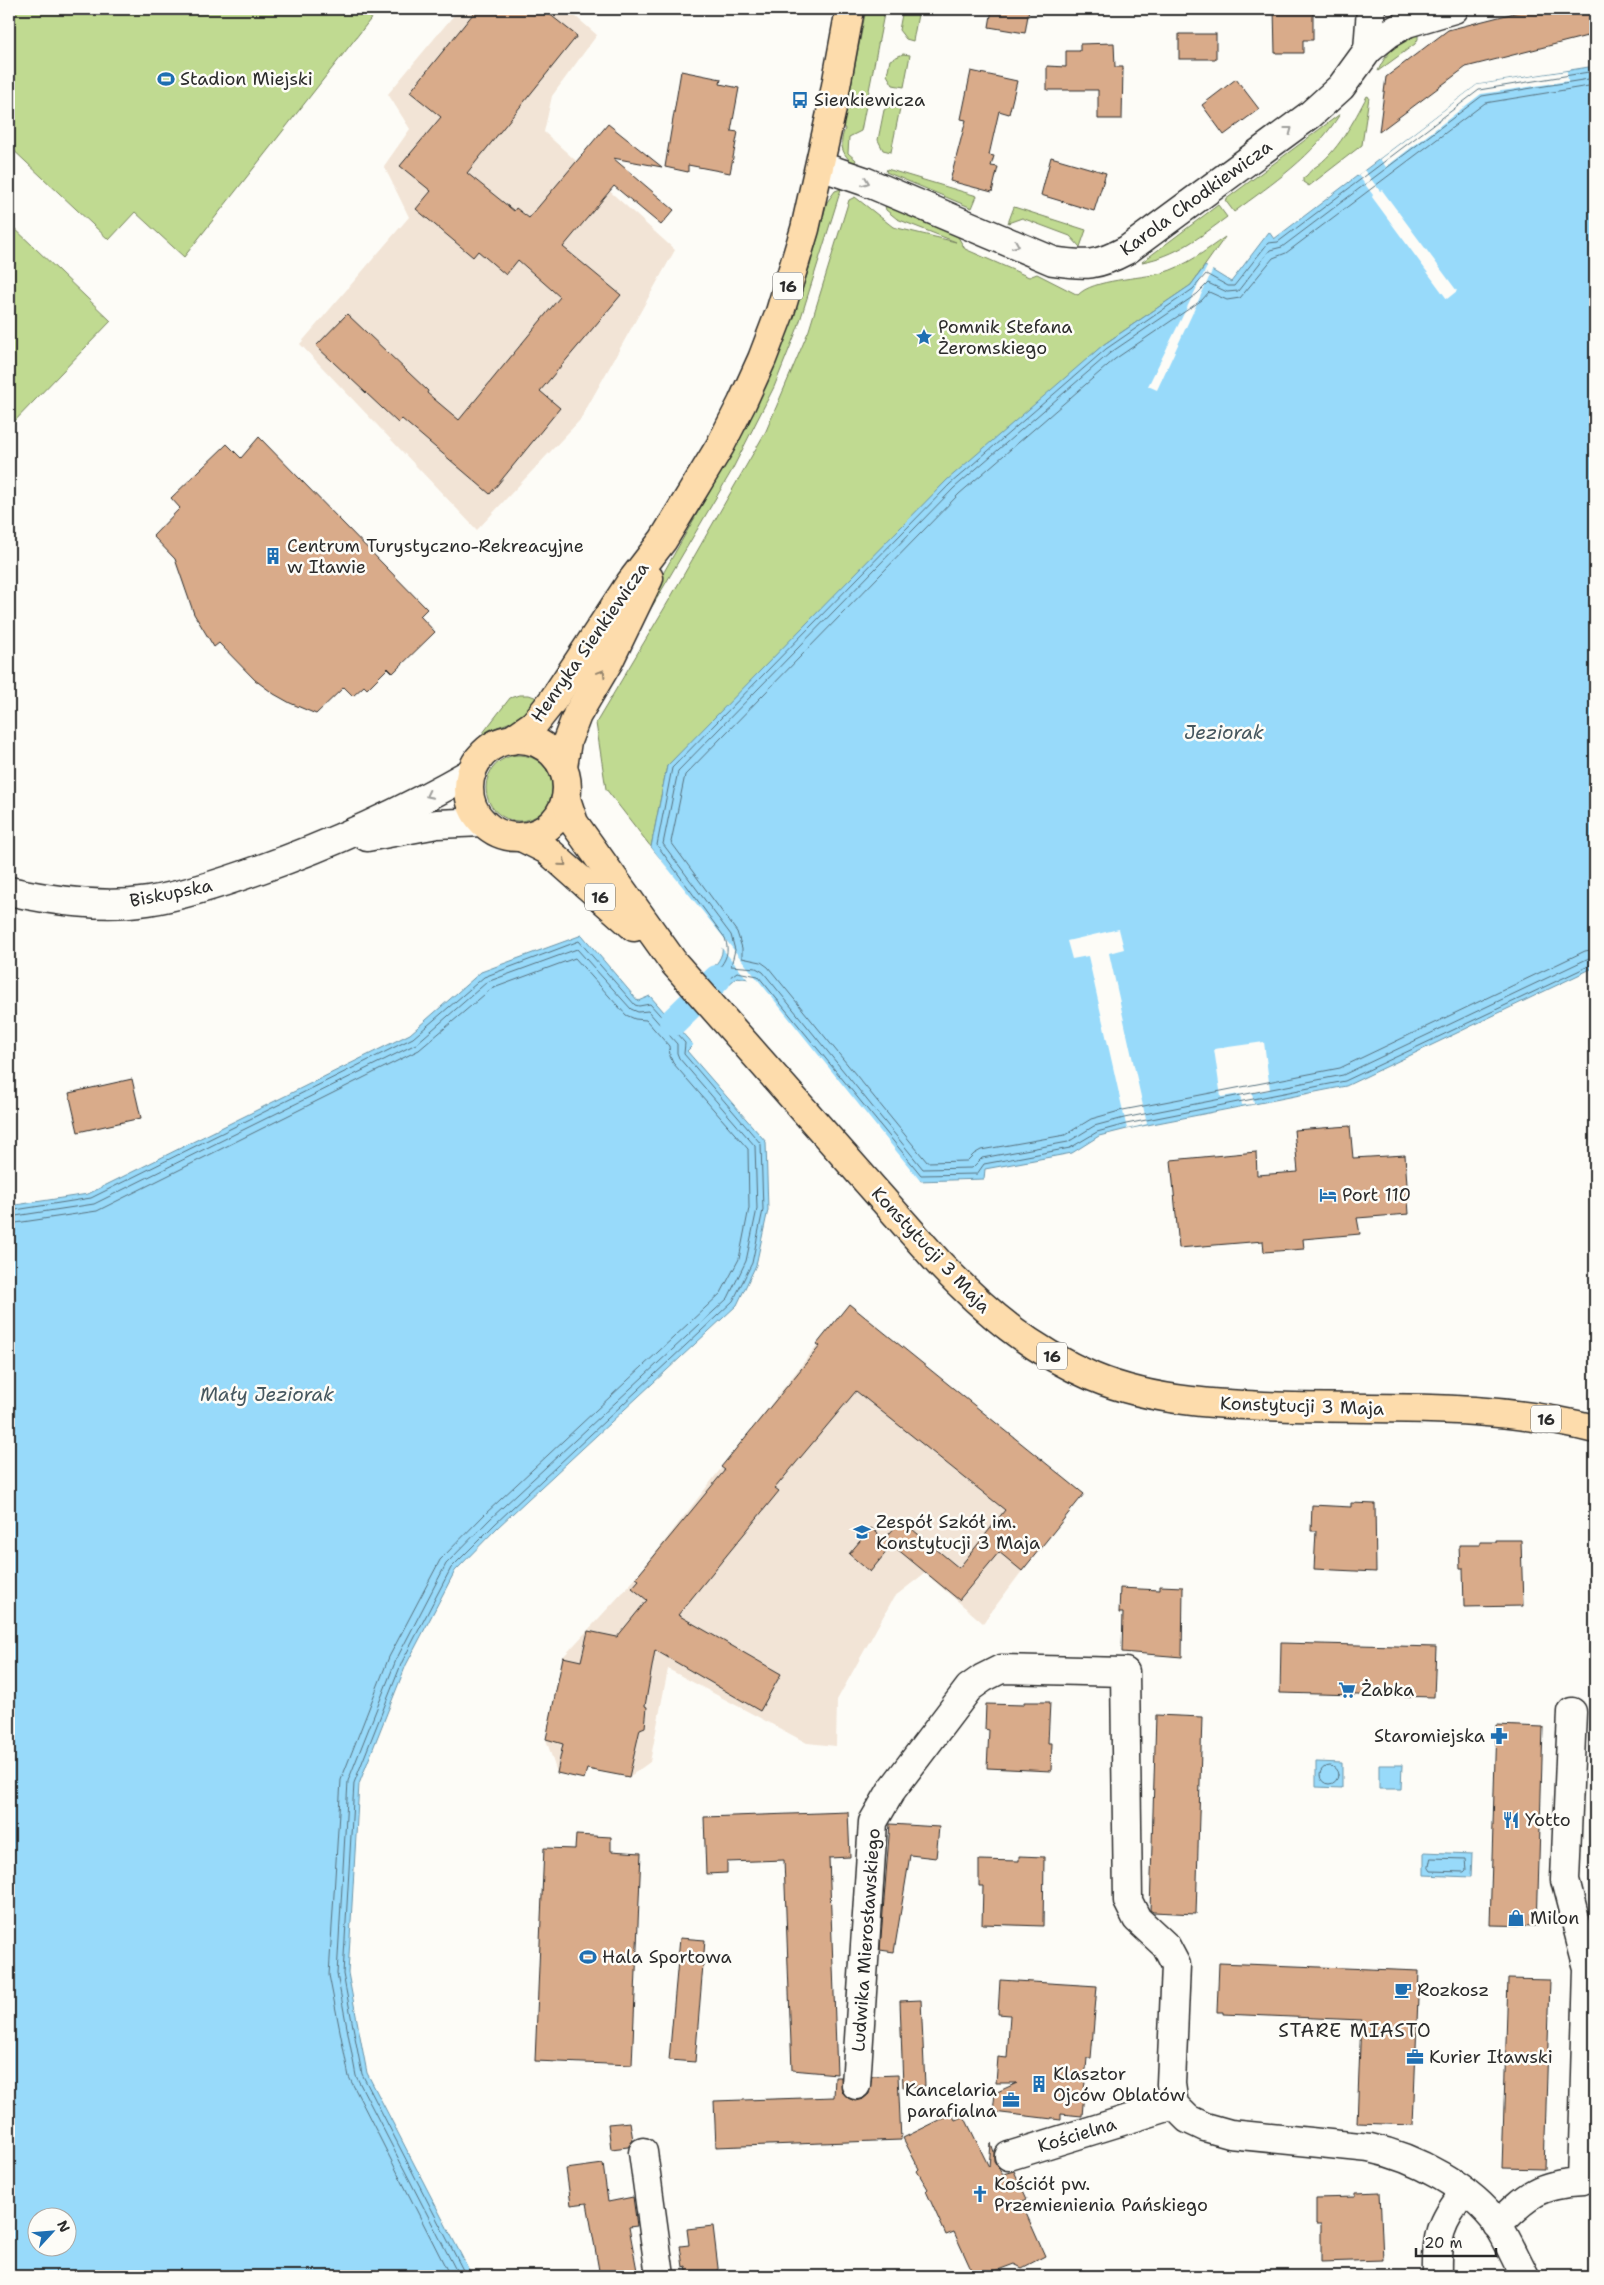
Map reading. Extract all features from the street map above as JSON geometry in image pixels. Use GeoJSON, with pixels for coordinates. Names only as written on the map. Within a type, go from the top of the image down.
{"type":"FeatureCollection","features":[{"type":"Feature","properties":{"kind":"main road","name":"Henryka Sienkiewicza"},"geometry":{"type":"LineString","coordinates":[[511,740],[534,724],[553,700],[630,583],[663,540],[720,446],[762,359],[796,262],[820,166],[850,9]]}},
{"type":"Feature","properties":{"kind":"main road","name":"Henryka Sienkiewicza"},"geometry":{"type":"LineString","coordinates":[[563,768],[567,741],[577,715],[609,661],[640,599],[663,540]]}},
{"type":"Feature","properties":{"kind":"main road"},"geometry":{"type":"LineString","coordinates":[[511,740],[521,739],[541,744],[554,755],[563,768]]}},
{"type":"Feature","properties":{"kind":"main road","name":"16"},"geometry":{"type":"LineString","coordinates":[[472,772],[487,751],[501,742],[511,740]]}},
{"type":"Feature","properties":{"kind":"main road","name":"16"},"geometry":{"type":"LineString","coordinates":[[483,822],[500,834],[522,837],[541,832],[550,826],[558,818],[566,799],[567,778],[563,768]]}},
{"type":"Feature","properties":{"kind":"main road"},"geometry":{"type":"LineString","coordinates":[[472,772],[470,782],[472,804],[483,822]]}},
{"type":"Feature","properties":{"kind":"main road","name":"Konstytucji 3 Maja"},"geometry":{"type":"LineString","coordinates":[[566,799],[574,823],[674,963],[976,1301],[1003,1325],[1036,1347],[1094,1377],[1142,1392],[1200,1402],[1242,1405],[1497,1412],[1569,1422],[1595,1429]]}},
{"type":"Feature","properties":{"kind":"main road","name":"Konstytucji 3 Maja"},"geometry":{"type":"LineString","coordinates":[[522,837],[547,850],[674,963]]}},
{"type":"Feature","properties":{"kind":"street"},"geometry":{"type":"LineString","coordinates":[[1368,50],[1371,9]]}},
{"type":"Feature","properties":{"kind":"street","name":"Karola Chodkiewicza"},"geometry":{"type":"LineString","coordinates":[[820,166],[864,181],[1053,261],[1083,265],[1099,264],[1127,250],[1310,115],[1341,87],[1368,50],[1388,34],[1406,23],[1454,9]]}},
{"type":"Feature","properties":{"kind":"street","name":"Biskupska"},"geometry":{"type":"LineString","coordinates":[[9,891],[54,901],[96,903],[147,901],[203,890],[328,845],[472,772]]}},
{"type":"Feature","properties":{"kind":"street","name":"Biskupska"},"geometry":{"type":"LineString","coordinates":[[328,845],[411,828],[483,822]]}},
{"type":"Feature","properties":{"kind":"street","name":"Ludwika Mierosławskiego"},"geometry":{"type":"LineString","coordinates":[[856,2085],[873,1822],[891,1791],[969,1688],[983,1678],[1001,1669],[1125,1672],[1128,1901],[1137,1919],[1166,1946],[1176,1965],[1171,2084],[1174,2105]]}},
{"type":"Feature","properties":{"kind":"street"},"geometry":{"type":"LineString","coordinates":[[1498,2224],[1518,2204],[1538,2190],[1558,2183],[1589,2181],[1588,1968],[1564,1880],[1572,1712]]}},
{"type":"Feature","properties":{"kind":"street"},"geometry":{"type":"LineString","coordinates":[[1174,2105],[1188,2119],[1205,2127],[1230,2134],[1370,2148],[1393,2153],[1416,2162],[1464,2192],[1498,2224],[1525,2276]]}},
{"type":"Feature","properties":{"kind":"street","name":"Kościelna"},"geometry":{"type":"LineString","coordinates":[[1009,2156],[1174,2105]]}},
{"type":"Feature","properties":{"kind":"street"},"geometry":{"type":"LineString","coordinates":[[643,2152],[660,2276]]}},
{"type":"Feature","properties":{"kind":"street"},"geometry":{"type":"LineString","coordinates":[[1437,2276],[1439,2233],[1449,2211],[1464,2192]]}},
{"type":"Feature","properties":{"kind":"shaded area"},"geometry":{"type":"Polygon","coordinates":[[[459,9],[567,9],[597,35],[552,96],[544,132],[675,250],[580,420],[477,530],[300,344],[409,217],[384,166],[410,129],[388,94],[459,9]]]}},
{"type":"Feature","properties":{"kind":"shaded area","name":"Zespół Szkół im. Konstytucji 3 Maja"},"geometry":{"type":"Polygon","coordinates":[[[849,1304],[1083,1494],[983,1623],[925,1573],[894,1597],[837,1700],[836,1746],[807,1743],[668,1669],[650,1762],[629,1777],[587,1769],[584,1779],[557,1773],[546,1739],[563,1657],[636,1578],[849,1304]]]}},
{"type":"Feature","properties":{"kind":"green space","name":"Stadion Miejski"},"geometry":{"type":"Polygon","coordinates":[[[9,9],[374,9],[377,11],[184,257],[135,212],[109,240],[9,146],[9,9]]]}},
{"type":"Feature","properties":{"kind":"green space"},"geometry":{"type":"Polygon","coordinates":[[[866,9],[885,9],[861,131],[849,137],[848,153],[856,160],[854,164],[846,156],[842,148],[845,129],[843,126],[866,9]]]}},
{"type":"Feature","properties":{"kind":"green space"},"geometry":{"type":"Polygon","coordinates":[[[903,9],[919,9],[913,41],[906,39],[899,30],[903,9]]]}},
{"type":"Feature","properties":{"kind":"green space"},"geometry":{"type":"Polygon","coordinates":[[[1418,32],[1418,39],[1415,44],[1378,71],[1385,58],[1394,48],[1418,32]]]}},
{"type":"Feature","properties":{"kind":"green space"},"geometry":{"type":"Polygon","coordinates":[[[903,54],[910,55],[904,87],[893,85],[887,75],[890,60],[903,54]]]}},
{"type":"Feature","properties":{"kind":"green space"},"geometry":{"type":"Polygon","coordinates":[[[1367,96],[1369,97],[1362,145],[1309,186],[1303,182],[1303,178],[1322,162],[1337,145],[1351,126],[1367,96]]]}},
{"type":"Feature","properties":{"kind":"green space"},"geometry":{"type":"Polygon","coordinates":[[[889,106],[900,108],[891,152],[883,150],[878,140],[884,110],[889,106]]]}},
{"type":"Feature","properties":{"kind":"green space"},"geometry":{"type":"Polygon","coordinates":[[[1340,114],[1330,129],[1305,156],[1234,212],[1225,200],[1340,114]]]}},
{"type":"Feature","properties":{"kind":"green space"},"geometry":{"type":"Polygon","coordinates":[[[887,169],[977,196],[972,208],[886,172],[887,169]]]}},
{"type":"Feature","properties":{"kind":"green space"},"geometry":{"type":"Polygon","coordinates":[[[841,189],[798,327],[774,387],[731,472],[623,656],[639,616],[749,422],[790,326],[810,266],[827,202],[835,191],[841,189]]]}},
{"type":"Feature","properties":{"kind":"green space"},"geometry":{"type":"Polygon","coordinates":[[[855,197],[893,227],[956,242],[897,219],[886,210],[884,202],[954,230],[965,249],[1029,277],[1037,274],[1078,295],[1094,286],[1105,283],[1171,270],[1195,258],[1225,237],[1191,285],[1103,345],[667,766],[651,847],[606,789],[596,723],[766,431],[809,330],[849,200],[855,197]]]}},
{"type":"Feature","properties":{"kind":"green space"},"geometry":{"type":"Polygon","coordinates":[[[1218,205],[1227,217],[1177,250],[1142,262],[1218,205]]]}},
{"type":"Feature","properties":{"kind":"green space"},"geometry":{"type":"Polygon","coordinates":[[[1014,207],[1086,230],[1080,247],[1070,236],[1022,218],[1008,223],[1014,207]]]}},
{"type":"Feature","properties":{"kind":"green space"},"geometry":{"type":"Polygon","coordinates":[[[9,223],[111,321],[9,427],[9,223]]]}},
{"type":"Feature","properties":{"kind":"green space"},"geometry":{"type":"Polygon","coordinates":[[[519,695],[529,695],[540,699],[522,718],[489,730],[479,738],[510,698],[519,695]]]}},
{"type":"Feature","properties":{"kind":"green space"},"geometry":{"type":"Polygon","coordinates":[[[519,755],[532,758],[542,765],[549,775],[552,788],[549,801],[542,811],[532,818],[519,821],[506,818],[496,811],[489,801],[486,788],[489,775],[496,765],[506,758],[519,755]]]}},
{"type":"Feature","properties":{"kind":"water","name":"Jeziorak"},"geometry":{"type":"Polygon","coordinates":[[[1595,66],[1595,967],[1346,1086],[1099,1136],[1072,1153],[985,1169],[984,1179],[917,1181],[754,980],[737,977],[725,988],[711,971],[722,954],[721,941],[651,847],[667,766],[947,480],[1103,345],[1191,285],[1205,266],[1231,282],[1269,232],[1274,239],[1477,85],[1595,66]]]}},
{"type":"Feature","properties":{"kind":"water","name":"Mały Jeziorak"},"geometry":{"type":"Polygon","coordinates":[[[582,935],[638,1001],[650,996],[693,1045],[687,1051],[766,1142],[768,1210],[756,1265],[737,1305],[498,1527],[455,1571],[406,1665],[359,1784],[348,1973],[367,2073],[472,2276],[9,2276],[9,1206],[88,1194],[410,1034],[481,972],[582,935]]]}},
{"type":"Feature","properties":{"kind":"water"},"geometry":{"type":"Polygon","coordinates":[[[1316,1762],[1342,1763],[1342,1788],[1316,1787],[1316,1762]]]}},
{"type":"Feature","properties":{"kind":"water"},"geometry":{"type":"Polygon","coordinates":[[[1379,1765],[1402,1765],[1401,1789],[1379,1789],[1379,1765]]]}},
{"type":"Feature","properties":{"kind":"water"},"geometry":{"type":"Polygon","coordinates":[[[1424,1852],[1472,1854],[1471,1877],[1424,1875],[1424,1852]]]}},
{"type":"Feature","properties":{"kind":"pier"},"geometry":{"type":"Polygon","coordinates":[[[1595,66],[1595,117],[1590,67],[1595,66]]]}},
{"type":"Feature","properties":{"kind":"pier"},"geometry":{"type":"Polygon","coordinates":[[[1567,71],[1568,81],[1481,94],[1386,167],[1380,159],[1477,85],[1567,71]]]}},
{"type":"Feature","properties":{"kind":"pier"},"geometry":{"type":"Polygon","coordinates":[[[1364,170],[1380,191],[1382,190],[1457,291],[1447,299],[1372,197],[1373,195],[1358,175],[1364,170]]]}},
{"type":"Feature","properties":{"kind":"pier"},"geometry":{"type":"Polygon","coordinates":[[[1208,265],[1213,269],[1157,390],[1148,386],[1208,265]]]}},
{"type":"Feature","properties":{"kind":"pier"},"geometry":{"type":"Polygon","coordinates":[[[649,845],[922,1183],[915,1182],[753,982],[749,981],[720,946],[649,849],[649,845]]]}},
{"type":"Feature","properties":{"kind":"pier"},"geometry":{"type":"Polygon","coordinates":[[[1119,929],[1124,949],[1109,953],[1147,1124],[1127,1129],[1088,956],[1072,959],[1067,941],[1119,929]]]}},
{"type":"Feature","properties":{"kind":"pier"},"geometry":{"type":"Polygon","coordinates":[[[712,966],[730,986],[726,990],[709,973],[712,966]]]}},
{"type":"Feature","properties":{"kind":"pier"},"geometry":{"type":"Polygon","coordinates":[[[1264,1042],[1270,1090],[1252,1093],[1254,1104],[1242,1105],[1240,1094],[1221,1097],[1214,1049],[1264,1042]]]}},
{"type":"Feature","properties":{"kind":"building"},"geometry":{"type":"Polygon","coordinates":[[[477,9],[543,9],[577,36],[467,173],[514,211],[516,208],[529,218],[608,124],[662,167],[613,158],[674,210],[661,225],[614,186],[563,247],[621,295],[540,391],[560,408],[490,494],[402,419],[398,423],[316,346],[347,314],[428,391],[427,393],[459,420],[560,297],[518,260],[506,275],[478,251],[473,257],[416,209],[431,191],[400,166],[441,117],[410,92],[477,9]]]}},
{"type":"Feature","properties":{"kind":"building"},"geometry":{"type":"Polygon","coordinates":[[[992,9],[1029,9],[1025,33],[989,27],[992,9]]]}},
{"type":"Feature","properties":{"kind":"building"},"geometry":{"type":"Polygon","coordinates":[[[1274,9],[1313,9],[1313,40],[1303,40],[1303,53],[1275,53],[1274,9]]]}},
{"type":"Feature","properties":{"kind":"building"},"geometry":{"type":"Polygon","coordinates":[[[1530,9],[1595,9],[1595,34],[1466,67],[1379,132],[1386,77],[1448,30],[1530,9]]]}},
{"type":"Feature","properties":{"kind":"building"},"geometry":{"type":"Polygon","coordinates":[[[1179,34],[1216,34],[1216,59],[1179,59],[1179,34]]]}},
{"type":"Feature","properties":{"kind":"building"},"geometry":{"type":"Polygon","coordinates":[[[1114,43],[1115,67],[1123,67],[1122,119],[1098,119],[1098,90],[1047,90],[1047,66],[1066,67],[1066,51],[1080,51],[1080,44],[1114,43]]]}},
{"type":"Feature","properties":{"kind":"building"},"geometry":{"type":"Polygon","coordinates":[[[681,71],[721,79],[720,84],[739,88],[731,131],[738,132],[730,173],[688,165],[688,172],[665,167],[681,71]]]}},
{"type":"Feature","properties":{"kind":"building"},"geometry":{"type":"Polygon","coordinates":[[[971,71],[1017,81],[1009,114],[999,111],[989,155],[994,156],[991,166],[998,167],[992,192],[950,181],[966,120],[961,119],[971,71]]]}},
{"type":"Feature","properties":{"kind":"building"},"geometry":{"type":"Polygon","coordinates":[[[1236,79],[1259,109],[1224,135],[1202,105],[1236,79]]]}},
{"type":"Feature","properties":{"kind":"building"},"geometry":{"type":"Polygon","coordinates":[[[1051,157],[1106,173],[1094,211],[1041,195],[1051,157]]]}},
{"type":"Feature","properties":{"kind":"building","name":"Centrum Turystyczno-Rekreacyjne w Iławie"},"geometry":{"type":"Polygon","coordinates":[[[259,437],[427,609],[420,616],[435,632],[393,673],[388,668],[367,689],[364,686],[353,696],[344,687],[316,714],[274,694],[255,680],[219,643],[214,647],[194,614],[175,559],[153,536],[180,508],[171,498],[227,444],[241,458],[259,437]]]}},
{"type":"Feature","properties":{"kind":"building"},"geometry":{"type":"Polygon","coordinates":[[[132,1079],[141,1118],[78,1132],[69,1093],[132,1079]]]}},
{"type":"Feature","properties":{"kind":"building"},"geometry":{"type":"Polygon","coordinates":[[[1350,1126],[1353,1158],[1405,1155],[1409,1214],[1357,1218],[1360,1234],[1303,1239],[1304,1249],[1264,1252],[1263,1241],[1179,1248],[1171,1160],[1256,1152],[1257,1175],[1298,1172],[1294,1130],[1350,1126]]]}},
{"type":"Feature","properties":{"kind":"building"},"geometry":{"type":"Polygon","coordinates":[[[849,1304],[1084,1494],[1022,1571],[999,1552],[959,1600],[885,1539],[901,1520],[959,1568],[1005,1510],[856,1391],[775,1488],[779,1491],[678,1615],[781,1674],[760,1711],[655,1650],[645,1706],[647,1707],[645,1727],[640,1729],[629,1777],[587,1769],[584,1779],[557,1773],[563,1744],[546,1739],[563,1657],[581,1661],[588,1631],[617,1637],[647,1600],[632,1588],[639,1580],[636,1578],[725,1470],[721,1467],[820,1346],[817,1344],[849,1304]]]}},
{"type":"Feature","properties":{"kind":"building"},"geometry":{"type":"Polygon","coordinates":[[[1351,1503],[1375,1504],[1376,1572],[1314,1569],[1316,1531],[1311,1531],[1312,1505],[1351,1507],[1351,1503]]]}},
{"type":"Feature","properties":{"kind":"building"},"geometry":{"type":"Polygon","coordinates":[[[871,1528],[892,1545],[870,1572],[849,1554],[871,1528]]]}},
{"type":"Feature","properties":{"kind":"building"},"geometry":{"type":"Polygon","coordinates":[[[1496,1540],[1521,1540],[1523,1606],[1464,1607],[1463,1568],[1460,1568],[1459,1545],[1480,1545],[1480,1542],[1496,1542],[1496,1540]]]}},
{"type":"Feature","properties":{"kind":"building"},"geometry":{"type":"Polygon","coordinates":[[[1160,1586],[1183,1587],[1182,1657],[1122,1652],[1123,1613],[1119,1613],[1120,1588],[1160,1590],[1160,1586]]]}},
{"type":"Feature","properties":{"kind":"building"},"geometry":{"type":"Polygon","coordinates":[[[1281,1643],[1436,1647],[1434,1697],[1280,1693],[1281,1643]]]}},
{"type":"Feature","properties":{"kind":"building"},"geometry":{"type":"Polygon","coordinates":[[[1024,1702],[1050,1702],[1048,1743],[1052,1743],[1051,1771],[987,1768],[989,1730],[985,1729],[986,1704],[1024,1705],[1024,1702]]]}},
{"type":"Feature","properties":{"kind":"building"},"geometry":{"type":"Polygon","coordinates":[[[1156,1715],[1202,1717],[1196,1914],[1153,1912],[1150,1910],[1156,1715]]]}},
{"type":"Feature","properties":{"kind":"building"},"geometry":{"type":"Polygon","coordinates":[[[1496,1725],[1543,1727],[1537,1926],[1490,1925],[1496,1725]]]}},
{"type":"Feature","properties":{"kind":"building"},"geometry":{"type":"Polygon","coordinates":[[[848,1812],[850,1857],[829,1858],[837,2074],[792,2070],[784,1860],[727,1862],[727,1873],[706,1874],[704,1817],[848,1812]]]}},
{"type":"Feature","properties":{"kind":"building"},"geometry":{"type":"Polygon","coordinates":[[[890,1824],[939,1827],[936,1858],[910,1855],[894,1952],[880,1950],[890,1824]]]}},
{"type":"Feature","properties":{"kind":"building","name":"Hala Sportowa"},"geometry":{"type":"Polygon","coordinates":[[[576,1835],[611,1837],[611,1851],[641,1853],[632,2065],[535,2061],[544,1848],[575,1849],[576,1835]]]}},
{"type":"Feature","properties":{"kind":"building"},"geometry":{"type":"Polygon","coordinates":[[[1019,1856],[1044,1857],[1043,1926],[982,1924],[983,1886],[979,1886],[979,1860],[1019,1861],[1019,1856]]]}},
{"type":"Feature","properties":{"kind":"building"},"geometry":{"type":"Polygon","coordinates":[[[680,1938],[705,1940],[695,2062],[669,2060],[680,1938]]]}},
{"type":"Feature","properties":{"kind":"building"},"geometry":{"type":"Polygon","coordinates":[[[1219,1963],[1419,1971],[1413,2125],[1357,2123],[1361,2020],[1223,2014],[1223,2012],[1217,2012],[1219,1963]]]}},
{"type":"Feature","properties":{"kind":"building"},"geometry":{"type":"Polygon","coordinates":[[[1508,1979],[1550,1980],[1544,2169],[1502,2168],[1508,1979]]]}},
{"type":"Feature","properties":{"kind":"building"},"geometry":{"type":"Polygon","coordinates":[[[1000,1980],[1097,1986],[1091,2058],[1087,2058],[1082,2116],[1061,2114],[1061,2120],[993,2112],[995,2093],[1017,2083],[996,2083],[998,2057],[1007,2058],[1010,2015],[998,2014],[1000,1980]]]}},
{"type":"Feature","properties":{"kind":"building"},"geometry":{"type":"Polygon","coordinates":[[[921,2000],[925,2086],[903,2087],[900,2001],[921,2000]]]}},
{"type":"Feature","properties":{"kind":"building"},"geometry":{"type":"Polygon","coordinates":[[[898,2075],[901,2140],[716,2147],[714,2101],[834,2097],[835,2077],[841,2077],[842,2092],[848,2098],[855,2101],[863,2099],[869,2094],[872,2076],[898,2075]]]}},
{"type":"Feature","properties":{"kind":"building","name":"Kościół pw. Przemienienia Pańskiego"},"geometry":{"type":"Polygon","coordinates":[[[952,2114],[955,2120],[964,2116],[989,2167],[991,2143],[994,2161],[1003,2174],[1014,2171],[1027,2199],[1021,2202],[1045,2256],[1022,2268],[1014,2264],[982,2276],[974,2276],[954,2232],[946,2235],[926,2191],[928,2189],[917,2171],[919,2169],[903,2138],[952,2114]]]}},
{"type":"Feature","properties":{"kind":"building"},"geometry":{"type":"Polygon","coordinates":[[[630,2122],[633,2140],[628,2147],[611,2149],[608,2124],[630,2122]]]}},
{"type":"Feature","properties":{"kind":"building"},"geometry":{"type":"Polygon","coordinates":[[[603,2164],[608,2202],[633,2197],[637,2226],[629,2227],[638,2276],[600,2276],[587,2203],[571,2205],[566,2169],[603,2164]]]}},
{"type":"Feature","properties":{"kind":"building"},"geometry":{"type":"Polygon","coordinates":[[[1380,2192],[1383,2260],[1321,2262],[1321,2224],[1316,2224],[1316,2198],[1355,2197],[1355,2193],[1380,2192]]]}},
{"type":"Feature","properties":{"kind":"building"},"geometry":{"type":"Polygon","coordinates":[[[713,2226],[719,2276],[688,2276],[686,2266],[683,2267],[680,2246],[689,2245],[687,2229],[713,2226]]]}},
{"type":"Feature","properties":{"kind":"waterway"},"geometry":{"type":"LineString","coordinates":[[673,1022],[717,979]]}},
{"type":"Feature","properties":{"kind":"place","name":"Stadion Miejski"},"geometry":{"type":"Point","coordinates":[166,79]}},
{"type":"Feature","properties":{"kind":"place","name":"Sienkiewicza"},"geometry":{"type":"Point","coordinates":[800,100]}},
{"type":"Feature","properties":{"kind":"place","name":"Pomnik Stefana Żeromskiego"},"geometry":{"type":"Point","coordinates":[924,337]}},
{"type":"Feature","properties":{"kind":"place","name":"Centrum Turystyczno-Rekreacyjne w Iławie"},"geometry":{"type":"Point","coordinates":[273,556]}},
{"type":"Feature","properties":{"kind":"place","name":"Port 110"},"geometry":{"type":"Point","coordinates":[1328,1195]}},
{"type":"Feature","properties":{"kind":"place","name":"Zespół Szkół im. Konstytucji 3 Maja"},"geometry":{"type":"Point","coordinates":[862,1532]}},
{"type":"Feature","properties":{"kind":"place","name":"Żabka"},"geometry":{"type":"Point","coordinates":[1347,1690]}},
{"type":"Feature","properties":{"kind":"place","name":"Staromiejska"},"geometry":{"type":"Point","coordinates":[1499,1736]}},
{"type":"Feature","properties":{"kind":"place","name":"Yotto"},"geometry":{"type":"Point","coordinates":[1511,1820]}},
{"type":"Feature","properties":{"kind":"place","name":"Milon"},"geometry":{"type":"Point","coordinates":[1516,1918]}},
{"type":"Feature","properties":{"kind":"place","name":"Hala Sportowa"},"geometry":{"type":"Point","coordinates":[588,1957]}},
{"type":"Feature","properties":{"kind":"place","name":"Rozkosz"},"geometry":{"type":"Point","coordinates":[1403,1990]}},
{"type":"Feature","properties":{"kind":"place","name":"Kurier Iławski"},"geometry":{"type":"Point","coordinates":[1415,2057]}},
{"type":"Feature","properties":{"kind":"place","name":"Klasztor Ojców Oblatów"},"geometry":{"type":"Point","coordinates":[1039,2084]}},
{"type":"Feature","properties":{"kind":"place","name":"Kancelaria parafialna"},"geometry":{"type":"Point","coordinates":[1011,2100]}},
{"type":"Feature","properties":{"kind":"place","name":"Kościół pw. Przemienienia Pańskiego"},"geometry":{"type":"Point","coordinates":[980,2194]}},
{"type":"Feature","properties":{"kind":"district","name":"STARE MIASTO"},"geometry":{"type":"Point","coordinates":[1355,2030]}}]}
